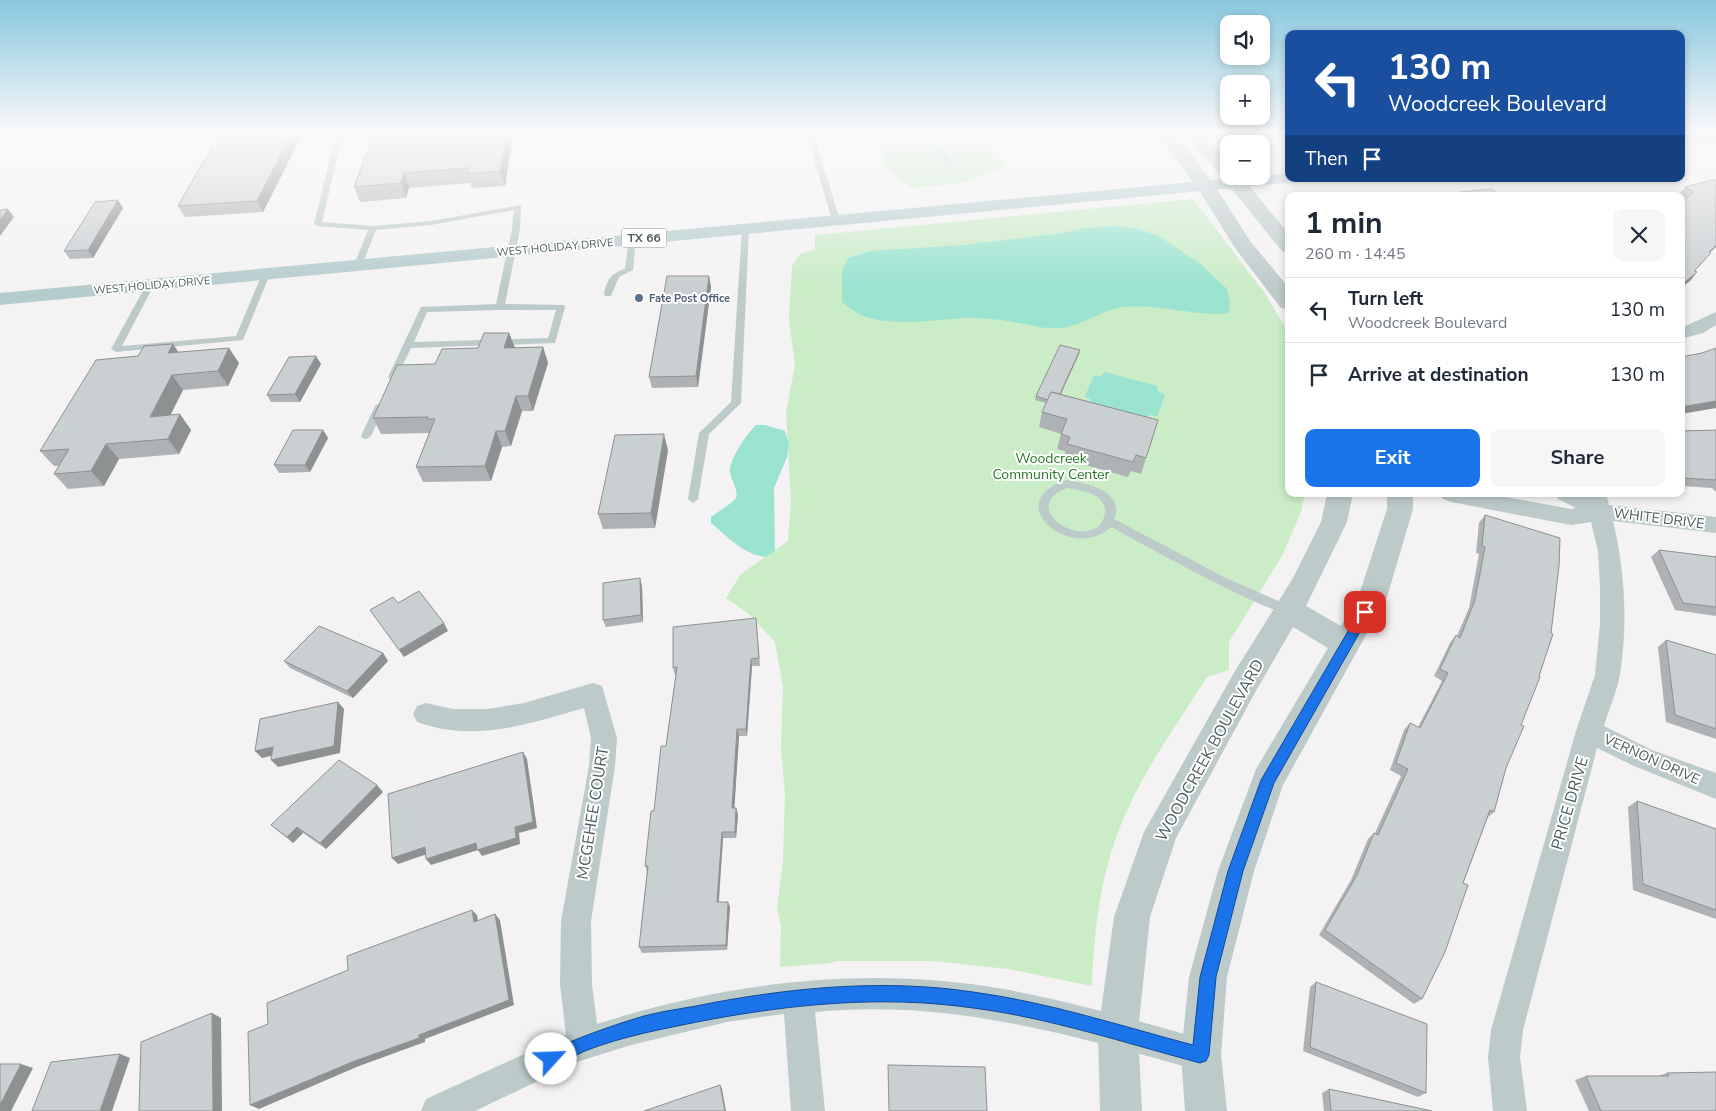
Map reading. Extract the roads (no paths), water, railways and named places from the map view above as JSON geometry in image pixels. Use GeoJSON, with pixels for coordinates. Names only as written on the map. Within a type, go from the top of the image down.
{"type":"FeatureCollection","features":[{"type":"Feature","properties":{"kind":"main road","name":"WEST HOLIDAY DRIVE"},"geometry":{"type":"LineString","coordinates":[[0,299],[1209,185]]}},
{"type":"Feature","properties":{"kind":"street"},"geometry":{"type":"LineString","coordinates":[[1238,185],[1285,242]]}},
{"type":"Feature","properties":{"kind":"street"},"geometry":{"type":"LineString","coordinates":[[1205,186],[1242,244],[1285,297]]}},
{"type":"Feature","properties":{"kind":"street"},"geometry":{"type":"LineString","coordinates":[[1685,333],[1697,329],[1716,317]]}},
{"type":"Feature","properties":{"kind":"street","name":"WOODCREEK BOULEVARD"},"geometry":{"type":"LineString","coordinates":[[1120,1111],[1118,1032],[1132,917],[1161,832],[1246,680],[1304,584],[1334,522],[1339,497]]}},
{"type":"Feature","properties":{"kind":"street"},"geometry":{"type":"LineString","coordinates":[[1206,1111],[1200,1055],[1208,977],[1236,871],[1268,780],[1373,597],[1400,510],[1400,497]]}},
{"type":"Feature","properties":{"kind":"street","name":"WHITE DRIVE"},"geometry":{"type":"LineString","coordinates":[[1467,497],[1571,517],[1599,503]]}},
{"type":"Feature","properties":{"kind":"street","name":"WHITE DRIVE"},"geometry":{"type":"LineString","coordinates":[[1577,497],[1599,503],[1716,525]]}},
{"type":"Feature","properties":{"kind":"street","name":"PRICE DRIVE"},"geometry":{"type":"LineString","coordinates":[[1510,1111],[1504,1057],[1507,1030],[1589,731],[1607,675],[1612,624],[1611,567],[1599,503]]}},
{"type":"Feature","properties":{"kind":"street"},"geometry":{"type":"LineString","coordinates":[[1288,610],[1347,644]]}},
{"type":"Feature","properties":{"kind":"street","name":"MCGEHEE COURT"},"geometry":{"type":"LineString","coordinates":[[426,714],[452,720],[500,719],[593,694],[604,738],[602,766],[580,883],[576,921],[576,984],[584,1044]]}},
{"type":"Feature","properties":{"kind":"street","name":"VERNON DRIVE"},"geometry":{"type":"LineString","coordinates":[[1589,731],[1643,758],[1716,786]]}},
{"type":"Feature","properties":{"kind":"street"},"geometry":{"type":"LineString","coordinates":[[438,1111],[584,1044],[646,1024],[744,1005],[798,997],[857,994],[917,994],[973,1000],[1037,1011],[1200,1055]]}},
{"type":"Feature","properties":{"kind":"street"},"geometry":{"type":"LineString","coordinates":[[798,997],[808,1111]]}},
{"type":"Feature","properties":{"kind":"lane"},"geometry":{"type":"LineString","coordinates":[[327,185],[318,224],[372,228],[431,223],[518,207],[516,229],[500,307]]}},
{"type":"Feature","properties":{"kind":"lane"},"geometry":{"type":"LineString","coordinates":[[825,185],[836,220]]}},
{"type":"Feature","properties":{"kind":"lane"},"geometry":{"type":"LineString","coordinates":[[358,265],[372,228]]}},
{"type":"Feature","properties":{"kind":"lane"},"geometry":{"type":"LineString","coordinates":[[693,498],[704,433],[736,404],[745,229]]}},
{"type":"Feature","properties":{"kind":"lane"},"geometry":{"type":"LineString","coordinates":[[608,294],[612,278],[616,274],[629,270],[632,240]]}},
{"type":"Feature","properties":{"kind":"lane"},"geometry":{"type":"LineString","coordinates":[[150,285],[116,349],[240,338],[266,274]]}},
{"type":"Feature","properties":{"kind":"lane"},"geometry":{"type":"LineString","coordinates":[[366,436],[424,309],[560,307],[552,341],[408,345]]}},
{"type":"Feature","properties":{"kind":"lane"},"geometry":{"type":"LineString","coordinates":[[1077,484],[1088,487],[1098,492],[1111,506],[1110,522],[1095,533],[1072,533],[1051,523],[1045,515],[1042,506],[1044,498],[1049,492],[1062,486],[1077,484]]}},
{"type":"Feature","properties":{"kind":"lane"},"geometry":{"type":"LineString","coordinates":[[1110,522],[1166,550],[1205,573],[1258,599],[1288,610]]}},
{"type":"Feature","properties":{"kind":"place","name":"Fate Post Office"},"geometry":{"type":"Point","coordinates":[639,298]}},
{"type":"Feature","properties":{"kind":"park label","name":"Woodcreek Community Center"},"geometry":{"type":"Point","coordinates":[1051,466]}}]}
